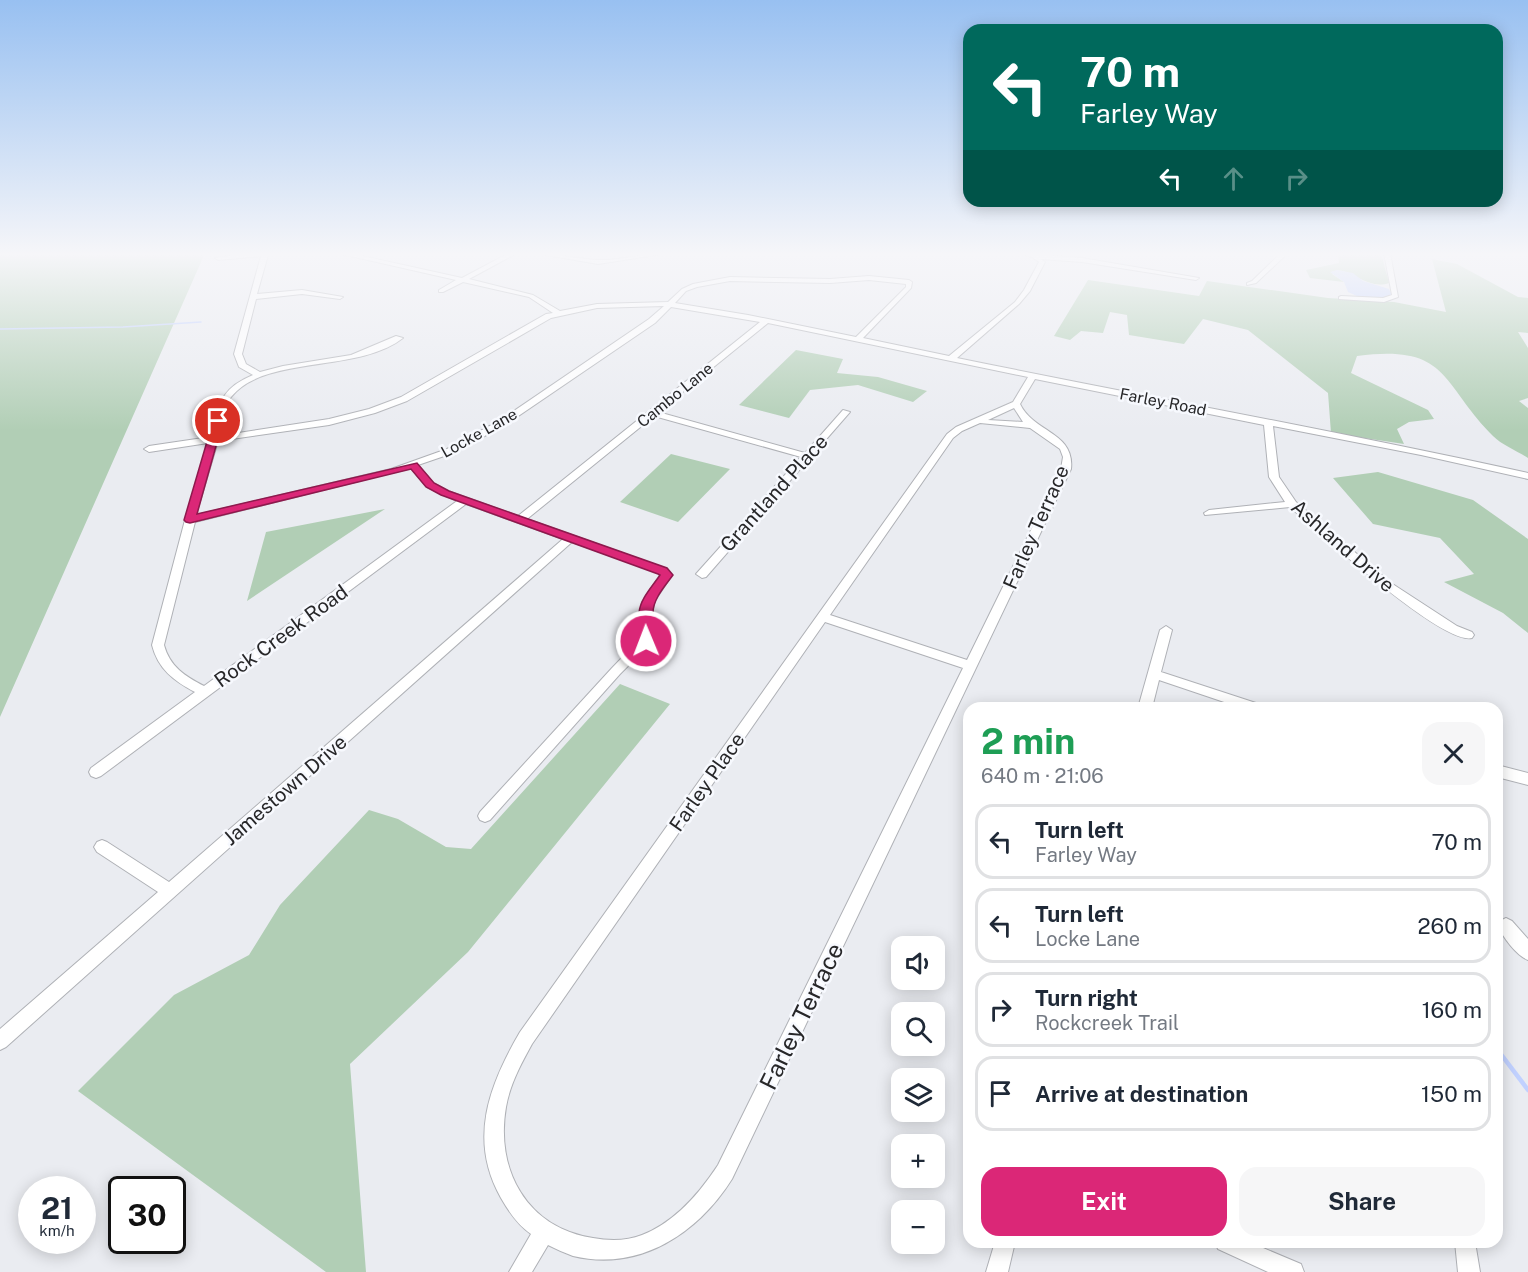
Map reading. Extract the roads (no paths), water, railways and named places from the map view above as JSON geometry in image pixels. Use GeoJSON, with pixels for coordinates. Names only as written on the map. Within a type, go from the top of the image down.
{"type":"FeatureCollection","features":[{"type":"Feature","properties":{"kind":"street"},"geometry":{"type":"LineString","coordinates":[[249,312],[238,354],[242,365],[259,375]]}},
{"type":"Feature","properties":{"kind":"street"},"geometry":{"type":"LineString","coordinates":[[149,449],[350,417],[391,405],[533,324],[562,312]]}},
{"type":"Feature","properties":{"kind":"street","name":"Locke Lane"},"geometry":{"type":"LineString","coordinates":[[190,520],[413,465],[450,451],[488,432],[652,321],[661,312]]}},
{"type":"Feature","properties":{"kind":"street"},"geometry":{"type":"LineString","coordinates":[[717,312],[952,358],[1005,312]]}},
{"type":"Feature","properties":{"kind":"street","name":"Locke Lane"},"geometry":{"type":"LineString","coordinates":[[858,339],[883,312]]}},
{"type":"Feature","properties":{"kind":"street","name":"Cambo Lane"},"geometry":{"type":"LineString","coordinates":[[520,519],[766,321]]}},
{"type":"Feature","properties":{"kind":"street"},"geometry":{"type":"LineString","coordinates":[[205,692],[174,675],[162,661],[158,645],[190,520],[226,397],[239,386],[259,375],[292,366],[350,357],[399,338]]}},
{"type":"Feature","properties":{"kind":"street","name":"Farley Road"},"geometry":{"type":"LineString","coordinates":[[952,358],[1528,476]]}},
{"type":"Feature","properties":{"kind":"street"},"geometry":{"type":"LineString","coordinates":[[1016,404],[1033,375]]}},
{"type":"Feature","properties":{"kind":"street","name":"Farley Place"},"geometry":{"type":"LineString","coordinates":[[543,1233],[520,1211],[511,1198],[498,1165],[494,1133],[496,1111],[505,1076],[526,1038],[950,436],[1016,404]]}},
{"type":"Feature","properties":{"kind":"street","name":"Farley Terrace"},"geometry":{"type":"LineString","coordinates":[[543,1233],[574,1247],[611,1251],[645,1244],[670,1231],[693,1214],[712,1194],[725,1172],[1068,463],[1066,450],[1061,444],[1030,426],[1020,414],[1016,404]]}},
{"type":"Feature","properties":{"kind":"street","name":"Grantland Place"},"geometry":{"type":"LineString","coordinates":[[702,574],[846,412]]}},
{"type":"Feature","properties":{"kind":"street"},"geometry":{"type":"LineString","coordinates":[[653,413],[807,456]]}},
{"type":"Feature","properties":{"kind":"street"},"geometry":{"type":"LineString","coordinates":[[974,423],[992,421],[1030,426]]}},
{"type":"Feature","properties":{"kind":"street","name":"Ashland Drive"},"geometry":{"type":"LineString","coordinates":[[1268,422],[1274,477],[1292,504],[1387,586],[1446,625],[1468,635]]}},
{"type":"Feature","properties":{"kind":"street"},"geometry":{"type":"LineString","coordinates":[[413,465],[430,485],[465,500],[663,571],[666,575],[648,602],[646,614],[649,629],[646,641],[485,816]]}},
{"type":"Feature","properties":{"kind":"street","name":"Rock Creek Road"},"geometry":{"type":"LineString","coordinates":[[96,772],[465,500]]}},
{"type":"Feature","properties":{"kind":"street"},"geometry":{"type":"LineString","coordinates":[[1209,513],[1292,504]]}},
{"type":"Feature","properties":{"kind":"street","name":"Jamestown Drive"},"geometry":{"type":"LineString","coordinates":[[0,1041],[571,538]]}},
{"type":"Feature","properties":{"kind":"street"},"geometry":{"type":"LineString","coordinates":[[823,617],[971,666]]}},
{"type":"Feature","properties":{"kind":"street"},"geometry":{"type":"LineString","coordinates":[[1147,702],[1166,630]]}},
{"type":"Feature","properties":{"kind":"street"},"geometry":{"type":"LineString","coordinates":[[1154,674],[1239,702]]}},
{"type":"Feature","properties":{"kind":"street"},"geometry":{"type":"LineString","coordinates":[[1503,773],[1528,779]]}},
{"type":"Feature","properties":{"kind":"street"},"geometry":{"type":"LineString","coordinates":[[102,847],[170,891]]}},
{"type":"Feature","properties":{"kind":"street"},"geometry":{"type":"LineString","coordinates":[[1506,926],[1528,952]]}},
{"type":"Feature","properties":{"kind":"street"},"geometry":{"type":"LineString","coordinates":[[520,1272],[543,1233]]}},
{"type":"Feature","properties":{"kind":"street"},"geometry":{"type":"LineString","coordinates":[[997,1272],[1003,1248]]}},
{"type":"Feature","properties":{"kind":"street"},"geometry":{"type":"LineString","coordinates":[[1239,1248],[1293,1272]]}},
{"type":"Feature","properties":{"kind":"street"},"geometry":{"type":"LineString","coordinates":[[1466,1248],[1469,1272]]}},
{"type":"Feature","properties":{"kind":"waterway"},"geometry":{"type":"LineString","coordinates":[[0,329],[123,327],[201,322]]}},
{"type":"Feature","properties":{"kind":"waterway"},"geometry":{"type":"LineString","coordinates":[[1503,1057],[1528,1090]]}}]}
